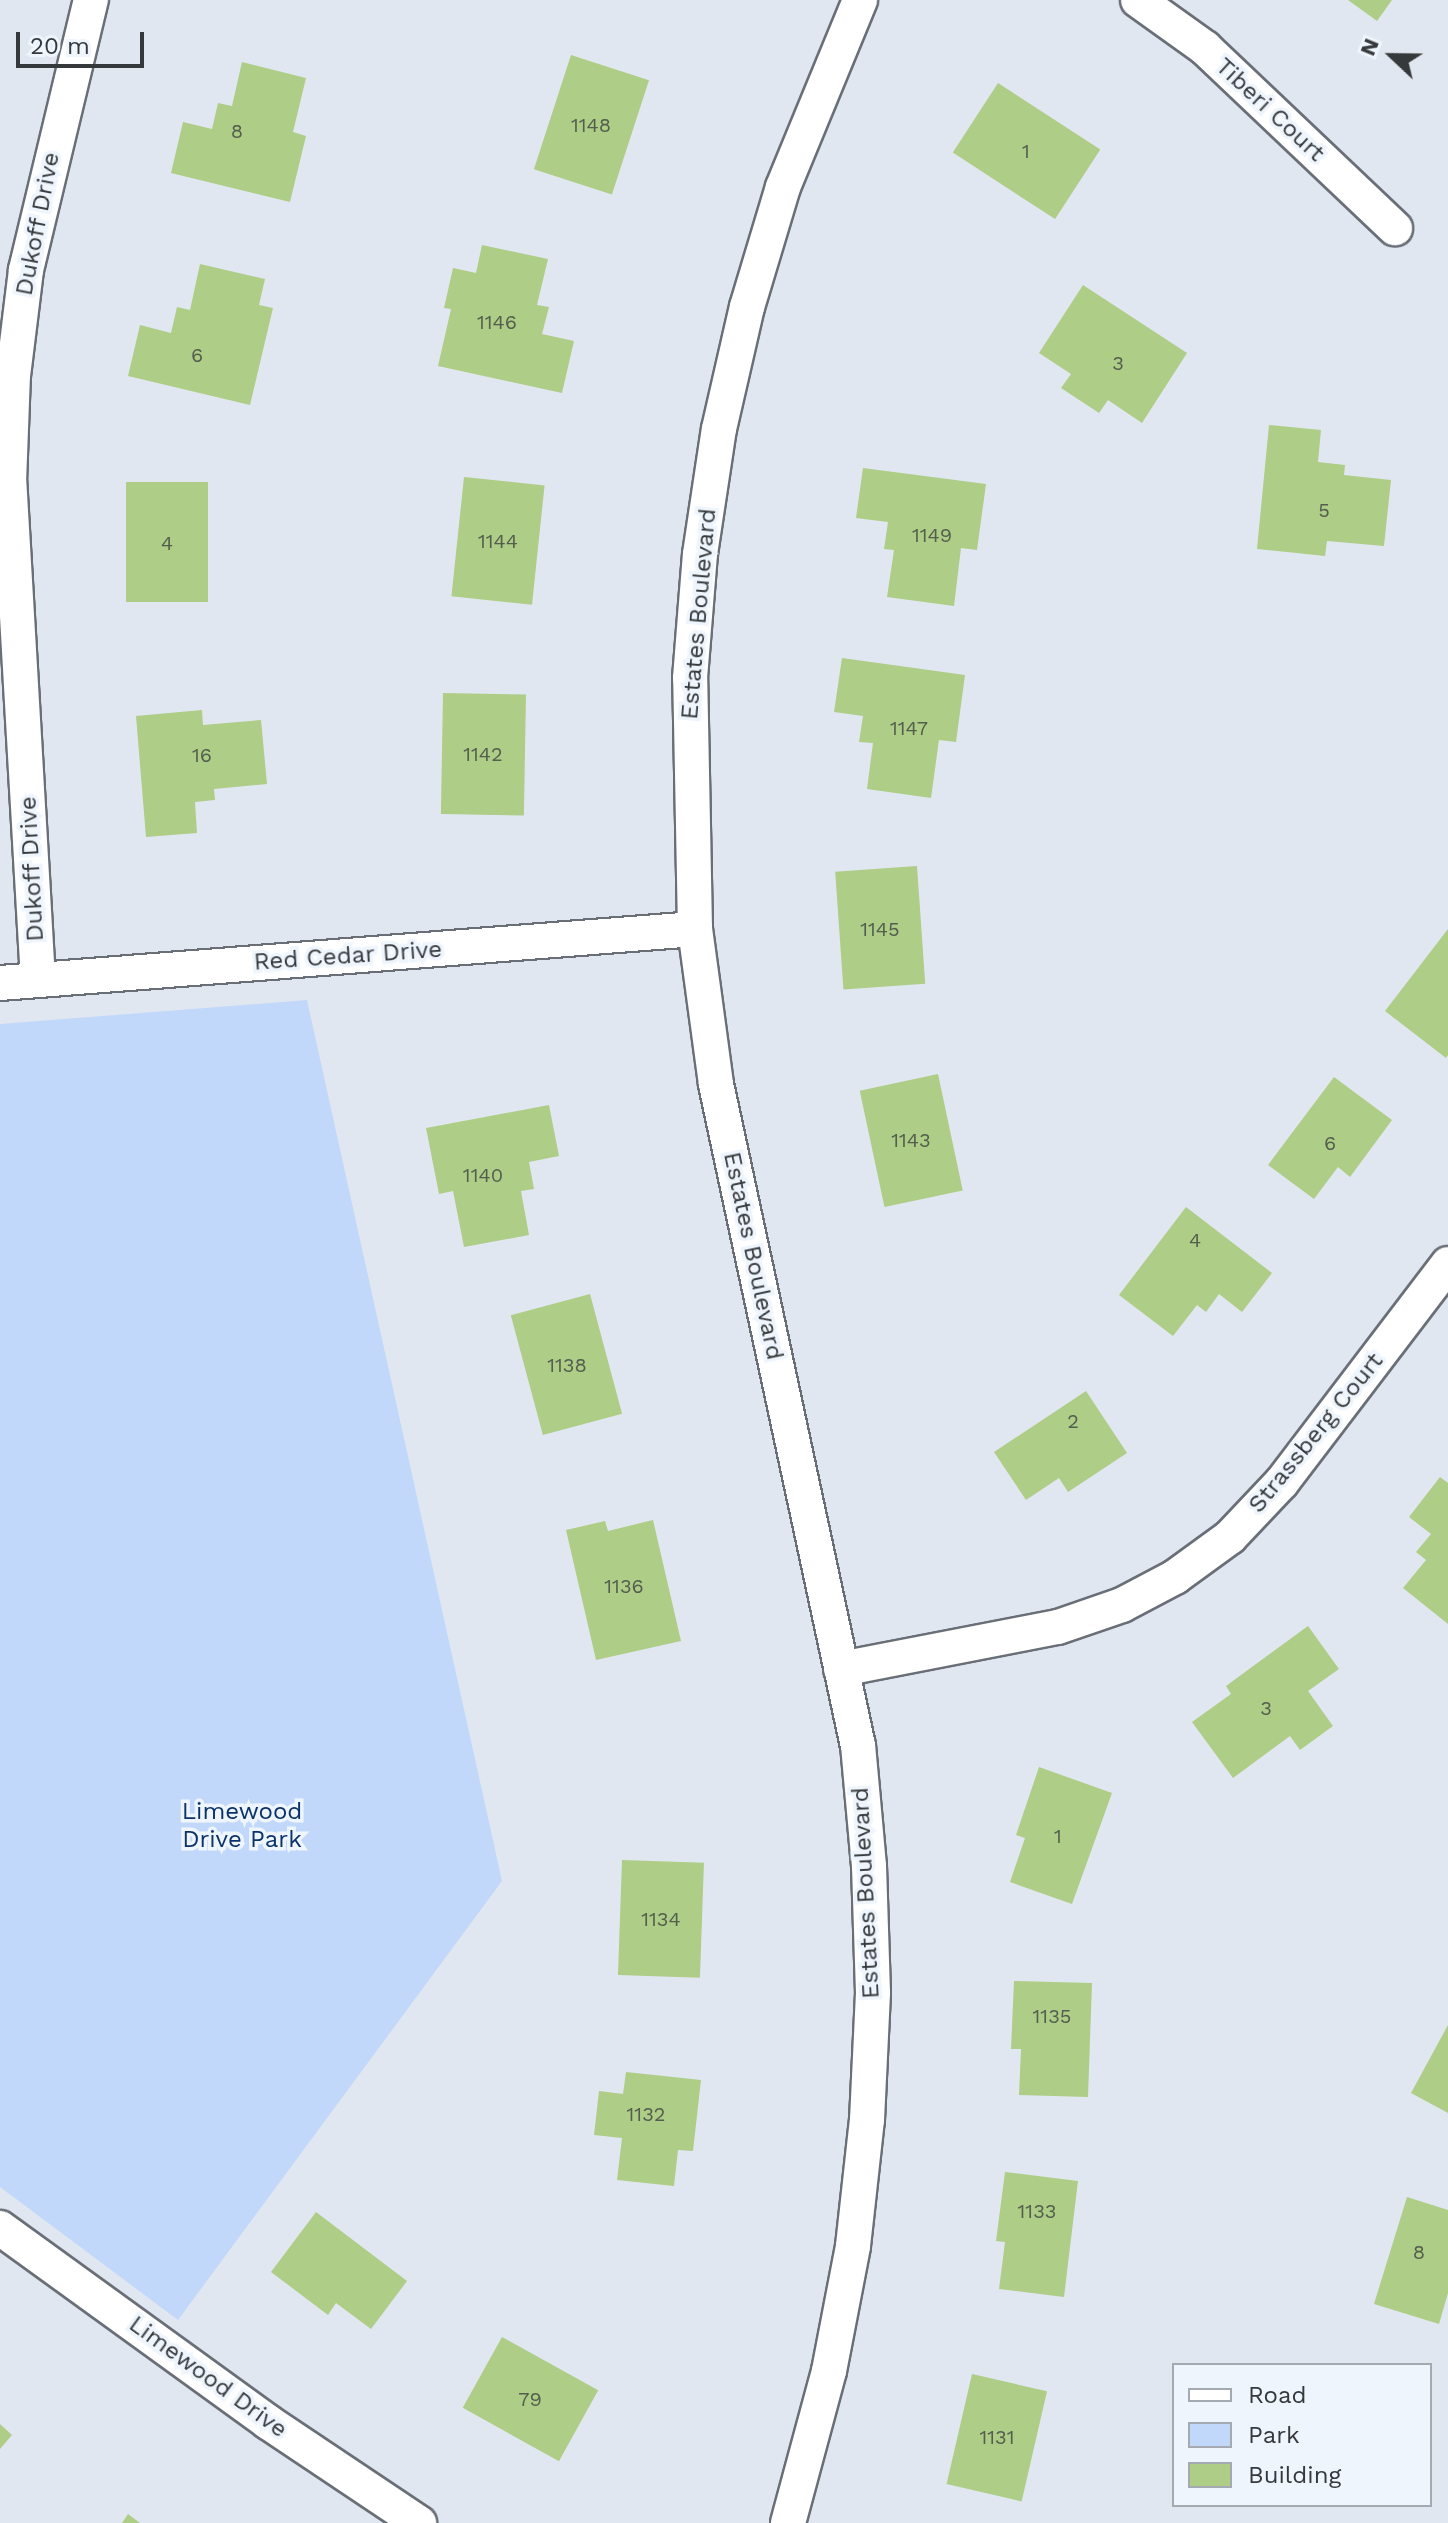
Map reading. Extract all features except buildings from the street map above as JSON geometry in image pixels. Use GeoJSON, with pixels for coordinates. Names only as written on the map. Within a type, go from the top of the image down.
{"type":"FeatureCollection","features":[{"type":"Feature","properties":{"kind":"street","name":"Dukoff Drive"},"geometry":{"type":"LineString","coordinates":[[38,980],[9,483],[13,376],[26,270],[91,0]]}},
{"type":"Feature","properties":{"kind":"street","name":"Estates Boulevard"},"geometry":{"type":"LineString","coordinates":[[788,2523],[829,2371],[853,2246],[867,2120],[873,1993],[869,1866],[858,1746],[716,1084],[695,929],[688,804],[690,678],[719,429],[783,187],[860,0]]}},
{"type":"Feature","properties":{"kind":"street","name":"Tiberi Court"},"geometry":{"type":"LineString","coordinates":[[1138,0],[1205,48],[1395,228]]}},
{"type":"Feature","properties":{"kind":"street","name":"Red Cedar Drive"},"geometry":{"type":"LineString","coordinates":[[0,983],[695,929]]}},
{"type":"Feature","properties":{"kind":"street","name":"Strassberg Court"},"geometry":{"type":"LineString","coordinates":[[841,1669],[1058,1627],[1122,1605],[1175,1577],[1230,1537],[1282,1482],[1448,1264]]}},
{"type":"Feature","properties":{"kind":"street","name":"Limewood Drive"},"geometry":{"type":"LineString","coordinates":[[0,2228],[268,2422],[419,2523]]}},
{"type":"Feature","properties":{"kind":"green space","name":"Limewood Drive Park"},"geometry":{"type":"Polygon","coordinates":[[[307,1000],[502,1881],[178,2320],[0,2187],[0,1024],[307,1000]]]}}]}
